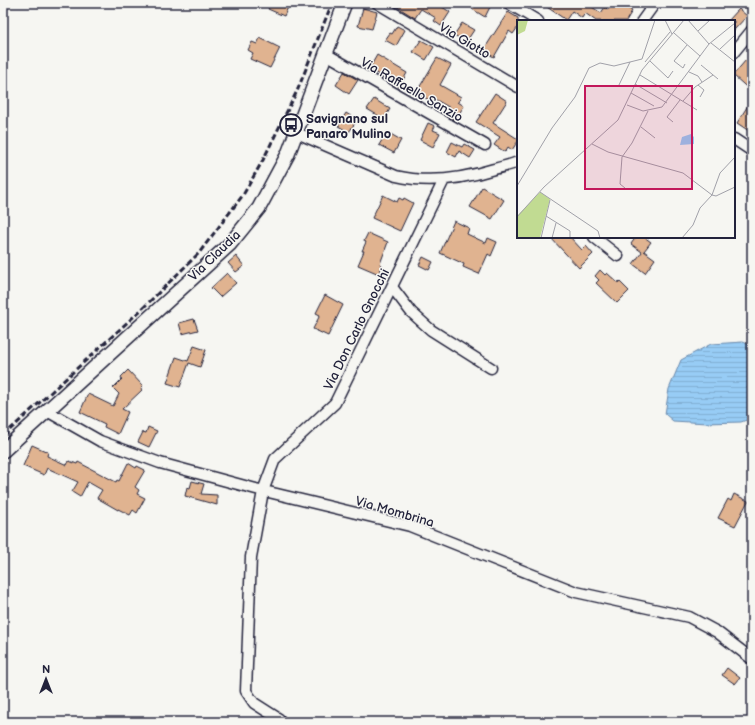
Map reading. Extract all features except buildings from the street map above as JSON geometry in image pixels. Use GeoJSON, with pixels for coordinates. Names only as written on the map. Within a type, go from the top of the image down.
{"type":"FeatureCollection","features":[{"type":"Feature","properties":{"kind":"main road","name":"Via Claudia"},"geometry":{"type":"LineString","coordinates":[[3,451],[230,244],[259,208],[288,154],[297,133],[345,3]]}},
{"type":"Feature","properties":{"kind":"street","name":"Via Giotto"},"geometry":{"type":"LineString","coordinates":[[377,3],[517,86]]}},
{"type":"Feature","properties":{"kind":"street"},"geometry":{"type":"LineString","coordinates":[[508,3],[536,20]]}},
{"type":"Feature","properties":{"kind":"street"},"geometry":{"type":"LineString","coordinates":[[643,20],[655,3]]}},
{"type":"Feature","properties":{"kind":"street"},"geometry":{"type":"LineString","coordinates":[[735,51],[752,30]]}},
{"type":"Feature","properties":{"kind":"street","name":"Via Raffaello Sanzio"},"geometry":{"type":"LineString","coordinates":[[326,54],[485,146]]}},
{"type":"Feature","properties":{"kind":"street"},"geometry":{"type":"LineString","coordinates":[[297,133],[396,176],[410,180],[444,180],[481,173],[517,162]]}},
{"type":"Feature","properties":{"kind":"street"},"geometry":{"type":"LineString","coordinates":[[735,140],[752,151]]}},
{"type":"Feature","properties":{"kind":"street","name":"Via Don Carlo Gnocchi"},"geometry":{"type":"LineString","coordinates":[[279,719],[254,703],[246,691],[251,557],[260,490],[276,459],[334,403],[444,180]]}},
{"type":"Feature","properties":{"kind":"street"},"geometry":{"type":"LineString","coordinates":[[595,238],[618,256]]}},
{"type":"Feature","properties":{"kind":"street"},"geometry":{"type":"LineString","coordinates":[[392,287],[411,312],[431,330],[491,368]]}},
{"type":"Feature","properties":{"kind":"street","name":"Via Mombrina"},"geometry":{"type":"LineString","coordinates":[[47,411],[100,441],[160,463],[260,490],[410,526],[576,592],[689,617],[718,632],[752,659]]}},
{"type":"Feature","properties":{"kind":"water"},"geometry":{"type":"Polygon","coordinates":[[[743,342],[752,346],[752,418],[741,422],[707,423],[673,421],[665,414],[669,389],[681,360],[711,344],[743,342]]]}},
{"type":"Feature","properties":{"kind":"railway"},"geometry":{"type":"LineString","coordinates":[[3,436],[142,309],[199,253],[243,195],[263,160],[298,89],[332,3]]}},
{"type":"Feature","properties":{"kind":"place","name":"Savignano sul Panaro Mulino"},"geometry":{"type":"Point","coordinates":[291,125]}}]}
